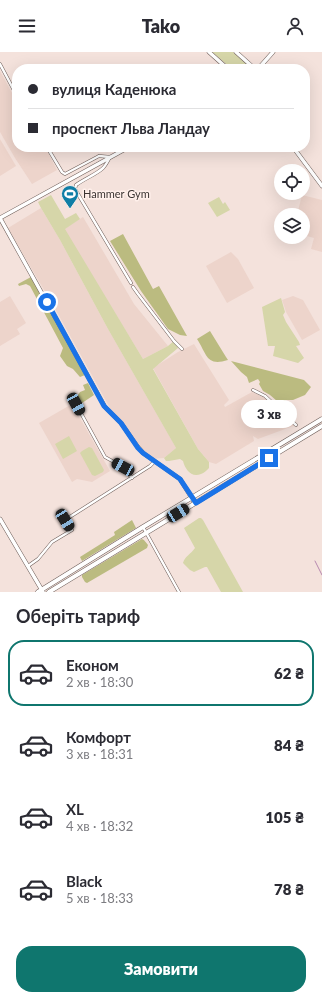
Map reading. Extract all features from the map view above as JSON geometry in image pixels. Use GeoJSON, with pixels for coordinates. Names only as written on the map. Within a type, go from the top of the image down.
{"type":"FeatureCollection","features":[{"type":"Feature","properties":{"kind":"main road"},"geometry":{"type":"LineString","coordinates":[[41,591],[143,527],[322,419]]}},
{"type":"Feature","properties":{"kind":"main road"},"geometry":{"type":"LineString","coordinates":[[50,585],[51,591],[322,426]]}},
{"type":"Feature","properties":{"kind":"main road"},"geometry":{"type":"LineString","coordinates":[[265,453],[269,458]]}},
{"type":"Feature","properties":{"kind":"street"},"geometry":{"type":"LineString","coordinates":[[209,52],[222,64]]}},
{"type":"Feature","properties":{"kind":"street"},"geometry":{"type":"LineString","coordinates":[[236,52],[250,64]]}},
{"type":"Feature","properties":{"kind":"street"},"geometry":{"type":"LineString","coordinates":[[261,64],[273,52]]}},
{"type":"Feature","properties":{"kind":"street"},"geometry":{"type":"LineString","coordinates":[[0,64],[12,87]]}},
{"type":"Feature","properties":{"kind":"street"},"geometry":{"type":"LineString","coordinates":[[50,152],[62,172],[65,174],[99,156],[110,157]]}},
{"type":"Feature","properties":{"kind":"street"},"geometry":{"type":"LineString","coordinates":[[120,152],[0,218],[104,406],[121,423],[141,451],[154,462],[180,479],[196,503]]}},
{"type":"Feature","properties":{"kind":"street"},"geometry":{"type":"LineString","coordinates":[[297,152],[322,186]]}},
{"type":"Feature","properties":{"kind":"street"},"geometry":{"type":"LineString","coordinates":[[99,156],[102,158],[105,167]]}},
{"type":"Feature","properties":{"kind":"street"},"geometry":{"type":"LineString","coordinates":[[110,157],[102,170],[81,181],[76,185],[75,189],[131,283]]}},
{"type":"Feature","properties":{"kind":"street"},"geometry":{"type":"LineString","coordinates":[[133,287],[174,341],[182,349]]}},
{"type":"Feature","properties":{"kind":"street"},"geometry":{"type":"LineString","coordinates":[[253,390],[265,396],[296,425]]}},
{"type":"Feature","properties":{"kind":"street"},"geometry":{"type":"LineString","coordinates":[[76,404],[105,457],[123,467],[132,478]]}},
{"type":"Feature","properties":{"kind":"street"},"geometry":{"type":"LineString","coordinates":[[28,566],[38,559],[52,542],[72,530],[65,520],[132,478],[154,462]]}},
{"type":"Feature","properties":{"kind":"street"},"geometry":{"type":"LineString","coordinates":[[0,519],[41,591]]}},
{"type":"Feature","properties":{"kind":"street"},"geometry":{"type":"LineString","coordinates":[[143,527],[179,592]]}},
{"type":"Feature","properties":{"kind":"shaded area"},"geometry":{"type":"Polygon","coordinates":[[[0,71],[12,93],[12,152],[48,152],[57,170],[32,184],[15,158],[0,132],[0,71]]]}},
{"type":"Feature","properties":{"kind":"shaded area"},"geometry":{"type":"Polygon","coordinates":[[[0,139],[16,166],[0,176],[0,139]]]}},
{"type":"Feature","properties":{"kind":"shaded area"},"geometry":{"type":"Polygon","coordinates":[[[310,197],[322,200],[322,252],[311,249],[314,238],[310,237],[310,208],[299,208],[301,200],[310,200],[310,197]]]}},
{"type":"Feature","properties":{"kind":"shaded area"},"geometry":{"type":"Polygon","coordinates":[[[41,208],[176,448],[164,458],[151,459],[147,453],[138,447],[127,428],[111,410],[8,228],[41,208]]]}},
{"type":"Feature","properties":{"kind":"shaded area"},"geometry":{"type":"Polygon","coordinates":[[[83,217],[134,304],[168,346],[143,359],[64,229],[83,217]]]}},
{"type":"Feature","properties":{"kind":"shaded area"},"geometry":{"type":"Polygon","coordinates":[[[231,252],[238,259],[254,288],[227,303],[206,266],[231,252]]]}},
{"type":"Feature","properties":{"kind":"shaded area"},"geometry":{"type":"Polygon","coordinates":[[[10,296],[26,323],[17,329],[20,334],[0,346],[0,302],[10,296]]]}},
{"type":"Feature","properties":{"kind":"shaded area"},"geometry":{"type":"Polygon","coordinates":[[[293,296],[303,300],[320,330],[302,340],[286,312],[282,300],[293,296]]]}},
{"type":"Feature","properties":{"kind":"shaded area"},"geometry":{"type":"Polygon","coordinates":[[[194,344],[229,400],[224,405],[225,407],[252,392],[265,398],[287,419],[296,425],[258,439],[253,436],[254,441],[216,464],[209,462],[198,449],[153,368],[194,344]]]}},
{"type":"Feature","properties":{"kind":"shaded area"},"geometry":{"type":"Polygon","coordinates":[[[72,404],[110,471],[92,482],[77,479],[72,482],[39,423],[72,404]]]}},
{"type":"Feature","properties":{"kind":"green space"},"geometry":{"type":"Polygon","coordinates":[[[212,52],[233,52],[247,64],[226,64],[212,52]]]}},
{"type":"Feature","properties":{"kind":"green space"},"geometry":{"type":"Polygon","coordinates":[[[51,195],[65,219],[76,213],[80,219],[65,229],[143,359],[168,346],[174,341],[178,348],[153,369],[198,449],[209,462],[209,468],[202,474],[191,474],[185,467],[183,461],[180,459],[166,461],[164,458],[176,448],[38,202],[51,195]]]}},
{"type":"Feature","properties":{"kind":"green space"},"geometry":{"type":"Polygon","coordinates":[[[219,197],[223,204],[225,202],[230,210],[217,217],[208,203],[219,197]]]}},
{"type":"Feature","properties":{"kind":"green space"},"geometry":{"type":"Polygon","coordinates":[[[123,234],[153,289],[159,286],[187,336],[180,335],[168,329],[141,291],[110,241],[123,234]]]}},
{"type":"Feature","properties":{"kind":"green space"},"geometry":{"type":"Polygon","coordinates":[[[31,277],[85,375],[80,377],[73,369],[67,366],[60,356],[63,348],[30,286],[26,284],[19,286],[18,284],[31,277]]]}},
{"type":"Feature","properties":{"kind":"green space"},"geometry":{"type":"Polygon","coordinates":[[[281,298],[285,312],[283,315],[299,342],[300,345],[296,346],[304,358],[298,363],[273,356],[275,346],[268,346],[262,307],[281,298]]]}},
{"type":"Feature","properties":{"kind":"green space"},"geometry":{"type":"Polygon","coordinates":[[[210,331],[228,360],[215,362],[208,358],[205,354],[197,339],[210,331]]]}},
{"type":"Feature","properties":{"kind":"green space"},"geometry":{"type":"Polygon","coordinates":[[[231,361],[304,380],[311,387],[305,395],[293,400],[286,400],[282,402],[277,401],[263,391],[258,379],[249,383],[247,377],[231,361]]]}},
{"type":"Feature","properties":{"kind":"green space"},"geometry":{"type":"Polygon","coordinates":[[[88,383],[94,395],[79,405],[76,398],[80,392],[85,390],[83,385],[88,383]]]}},
{"type":"Feature","properties":{"kind":"green space"},"geometry":{"type":"Polygon","coordinates":[[[69,436],[77,451],[63,459],[55,444],[69,436]]]}},
{"type":"Feature","properties":{"kind":"green space"},"geometry":{"type":"Polygon","coordinates":[[[89,447],[92,448],[104,470],[95,476],[92,475],[80,453],[89,447]]]}},
{"type":"Feature","properties":{"kind":"green space"},"geometry":{"type":"Polygon","coordinates":[[[199,518],[203,520],[243,592],[221,592],[207,567],[194,572],[183,563],[195,548],[184,528],[199,518]]]}},
{"type":"Feature","properties":{"kind":"green space"},"geometry":{"type":"Polygon","coordinates":[[[132,520],[136,528],[82,561],[80,557],[115,535],[114,532],[132,520]]]}},
{"type":"Feature","properties":{"kind":"green space"},"geometry":{"type":"Polygon","coordinates":[[[142,539],[148,545],[147,548],[87,583],[85,582],[82,575],[142,539]]]}},
{"type":"Feature","properties":{"kind":"waterway"},"geometry":{"type":"LineString","coordinates":[[315,561],[322,575]]}},
{"type":"Feature","properties":{"kind":"place","name":"Hammer Gym"},"geometry":{"type":"Point","coordinates":[70,209]}},
{"type":"Feature","properties":{"kind":"route"},"geometry":{"type":"LineString","coordinates":[[47,302],[105,407],[121,423],[143,453],[154,462],[176,475],[184,483],[196,503],[269,458]]}}]}
